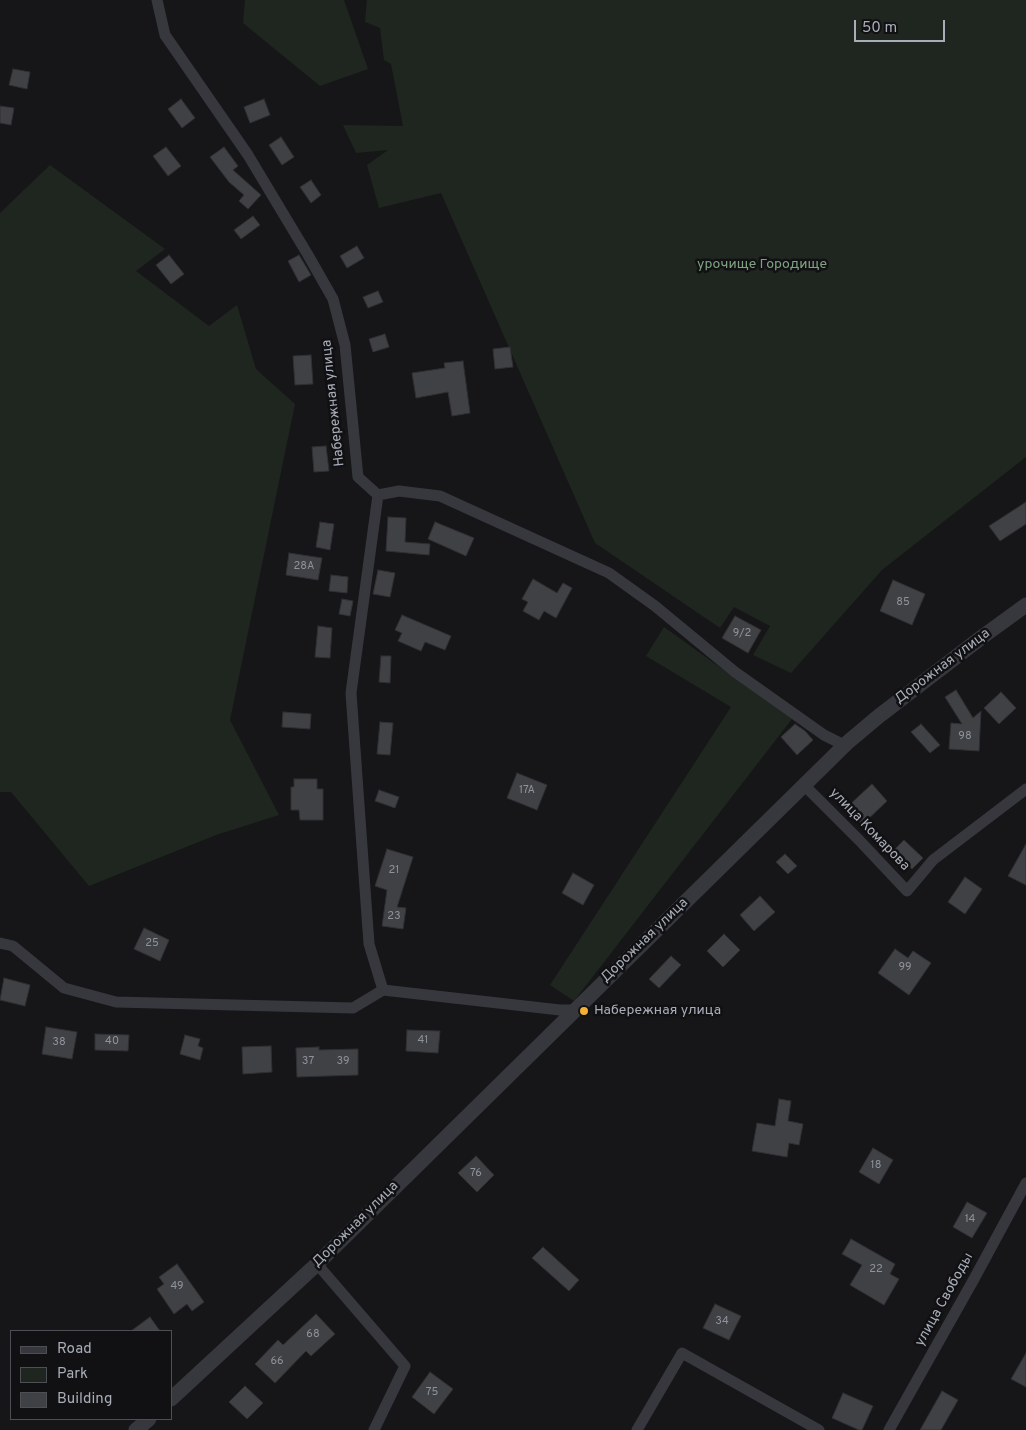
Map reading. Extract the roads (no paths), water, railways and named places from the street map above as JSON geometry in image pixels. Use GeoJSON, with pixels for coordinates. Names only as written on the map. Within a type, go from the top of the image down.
{"type":"FeatureCollection","features":[{"type":"Feature","properties":{"kind":"street","name":"Набережная улица"},"geometry":{"type":"LineString","coordinates":[[158,0],[165,35],[248,155],[333,299],[345,345],[358,477],[378,495]]}},
{"type":"Feature","properties":{"kind":"street"},"geometry":{"type":"LineString","coordinates":[[383,990],[369,944],[351,693],[378,495],[399,491],[440,496],[609,573],[655,606],[735,672],[824,735],[844,746]]}},
{"type":"Feature","properties":{"kind":"street","name":"Дорожная улица"},"geometry":{"type":"LineString","coordinates":[[172,1398],[317,1264],[844,746],[879,716],[982,637],[1026,606]]}},
{"type":"Feature","properties":{"kind":"street","name":"улица Комарова"},"geometry":{"type":"LineString","coordinates":[[804,785],[907,891],[933,860],[1026,789]]}},
{"type":"Feature","properties":{"kind":"street"},"geometry":{"type":"LineString","coordinates":[[0,943],[13,946],[64,988],[116,1002],[353,1008],[383,990],[574,1010]]}},
{"type":"Feature","properties":{"kind":"street","name":"улица Свободы"},"geometry":{"type":"LineString","coordinates":[[889,1430],[1026,1183]]}},
{"type":"Feature","properties":{"kind":"street"},"geometry":{"type":"LineString","coordinates":[[317,1264],[405,1366],[374,1430]]}},
{"type":"Feature","properties":{"kind":"street"},"geometry":{"type":"LineString","coordinates":[[637,1430],[682,1353],[819,1430]]}},
{"type":"Feature","properties":{"kind":"street"},"geometry":{"type":"LineString","coordinates":[[136,1430],[148,1420]]}},
{"type":"Feature","properties":{"kind":"place","name":"Набережная улица"},"geometry":{"type":"Point","coordinates":[584,1011]}},
{"type":"Feature","properties":{"kind":"park label","name":"урочище Городище"},"geometry":{"type":"Point","coordinates":[762,265]}}]}
